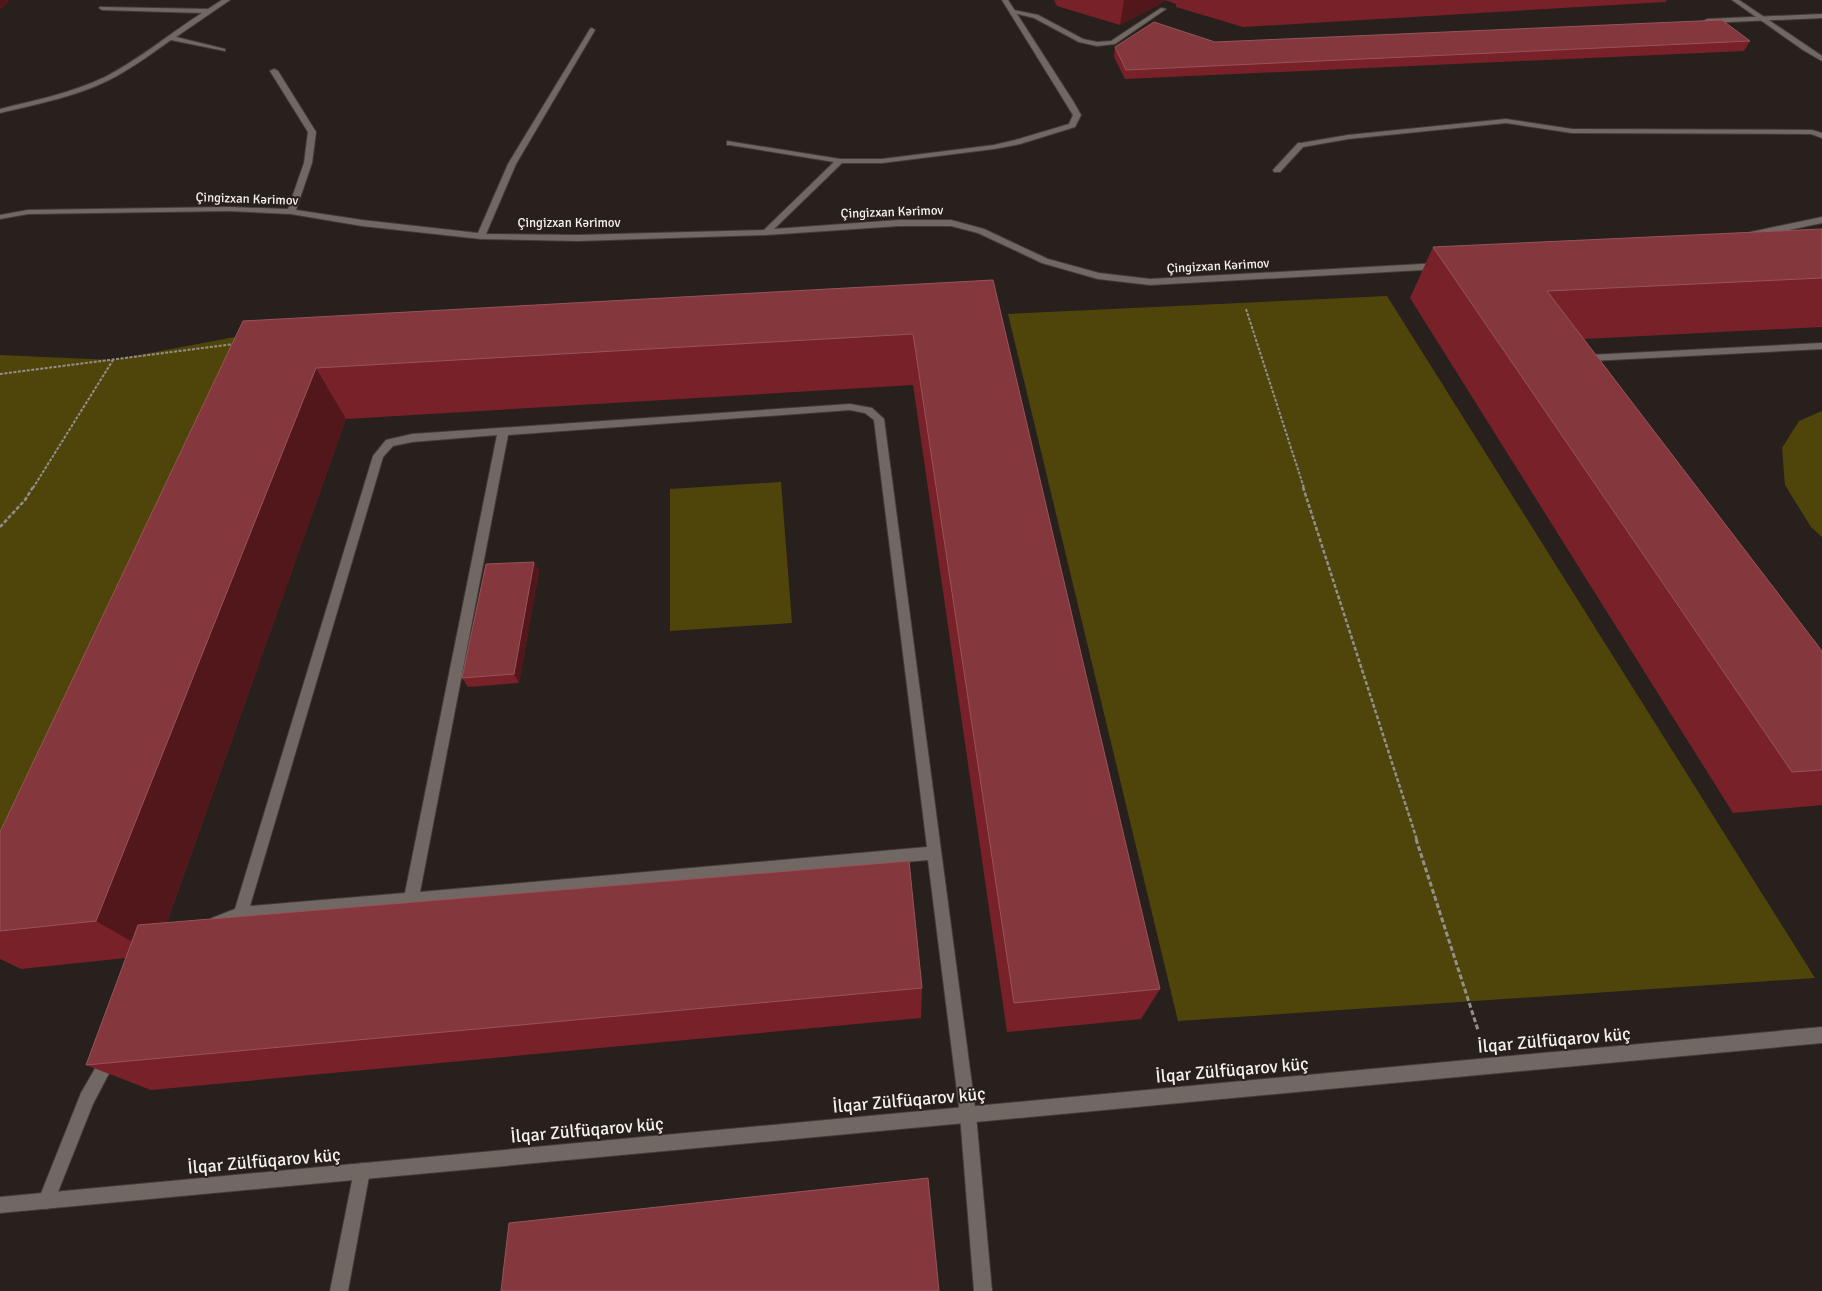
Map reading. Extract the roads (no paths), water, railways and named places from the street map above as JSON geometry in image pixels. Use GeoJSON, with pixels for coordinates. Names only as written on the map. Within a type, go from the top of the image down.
{"type":"FeatureCollection","features":[{"type":"Feature","properties":{"kind":"street"},"geometry":{"type":"LineString","coordinates":[[0,111],[65,95],[120,72],[227,0]]}},
{"type":"Feature","properties":{"kind":"street"},"geometry":{"type":"LineString","coordinates":[[730,143],[840,161],[882,161],[994,147],[1017,142],[1072,125],[1076,115],[1069,101],[1005,0]]}},
{"type":"Feature","properties":{"kind":"street"},"geometry":{"type":"LineString","coordinates":[[1735,0],[1805,49],[1822,59]]}},
{"type":"Feature","properties":{"kind":"street"},"geometry":{"type":"LineString","coordinates":[[102,8],[210,10]]}},
{"type":"Feature","properties":{"kind":"street"},"geometry":{"type":"LineString","coordinates":[[1012,12],[1036,16],[1080,41],[1097,44],[1113,42],[1163,9]]}},
{"type":"Feature","properties":{"kind":"street"},"geometry":{"type":"LineString","coordinates":[[1697,21],[1822,16]]}},
{"type":"Feature","properties":{"kind":"street"},"geometry":{"type":"LineString","coordinates":[[480,236],[512,164],[592,30]]}},
{"type":"Feature","properties":{"kind":"street"},"geometry":{"type":"LineString","coordinates":[[172,38],[223,50]]}},
{"type":"Feature","properties":{"kind":"street"},"geometry":{"type":"LineString","coordinates":[[274,71],[312,132],[308,163],[291,212]]}},
{"type":"Feature","properties":{"kind":"street"},"geometry":{"type":"LineString","coordinates":[[1277,170],[1301,145],[1348,137],[1506,121],[1572,131],[1812,132],[1822,136]]}},
{"type":"Feature","properties":{"kind":"street"},"geometry":{"type":"LineString","coordinates":[[766,232],[840,161]]}},
{"type":"Feature","properties":{"kind":"street","name":"Çingizxan Kərimov"},"geometry":{"type":"LineString","coordinates":[[0,217],[28,212],[228,208],[291,212],[362,223],[480,236],[578,238],[766,232],[899,223],[951,223],[981,231],[1046,261],[1098,276],[1150,282],[1445,265]]}},
{"type":"Feature","properties":{"kind":"street"},"geometry":{"type":"LineString","coordinates":[[1745,236],[1822,220]]}},
{"type":"Feature","properties":{"kind":"street"},"geometry":{"type":"LineString","coordinates":[[1574,368],[1589,358],[1822,346]]}},
{"type":"Feature","properties":{"kind":"street"},"geometry":{"type":"LineString","coordinates":[[241,914],[378,456],[390,443],[412,438],[850,407],[868,410],[879,419],[968,1115],[983,1291]]}},
{"type":"Feature","properties":{"kind":"street"},"geometry":{"type":"LineString","coordinates":[[411,899],[503,432]]}},
{"type":"Feature","properties":{"kind":"street"},"geometry":{"type":"LineString","coordinates":[[208,926],[241,914],[934,853]]}},
{"type":"Feature","properties":{"kind":"street","name":"İlqar Zülfüqarov küç"},"geometry":{"type":"LineString","coordinates":[[0,1205],[1822,1035]]}},
{"type":"Feature","properties":{"kind":"street"},"geometry":{"type":"LineString","coordinates":[[46,1201],[87,1099],[113,1050]]}},
{"type":"Feature","properties":{"kind":"street"},"geometry":{"type":"LineString","coordinates":[[339,1291],[362,1171]]}}]}
